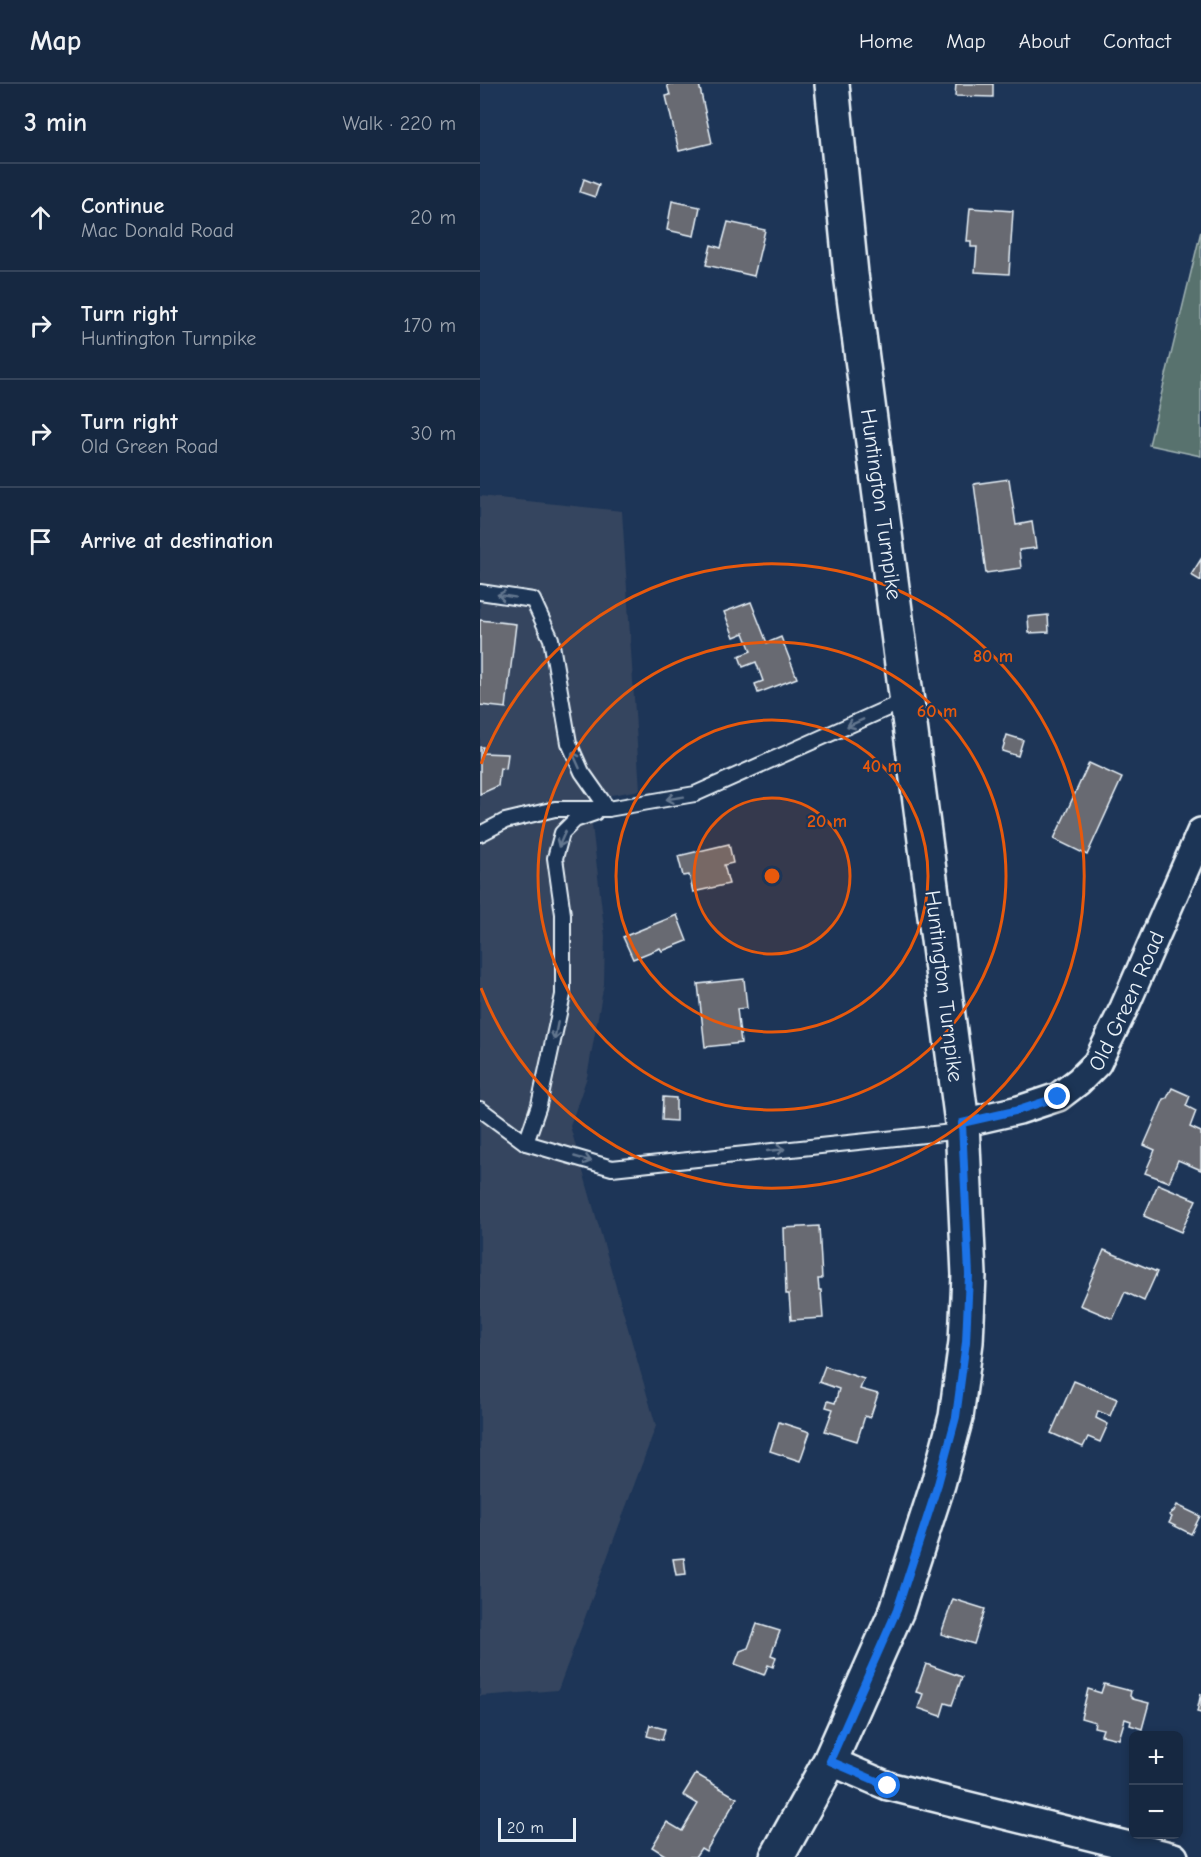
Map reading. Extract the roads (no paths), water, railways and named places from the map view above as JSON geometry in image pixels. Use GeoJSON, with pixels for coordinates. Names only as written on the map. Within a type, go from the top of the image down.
{"type":"FeatureCollection","features":[{"type":"Feature","properties":{"kind":"main road","name":"Huntington Turnpike"},"geometry":{"type":"LineString","coordinates":[[777,1857],[830,1761],[897,1610],[938,1484],[956,1417],[966,1342],[969,1275],[962,1127],[851,274],[832,84]]}},
{"type":"Feature","properties":{"kind":"street","name":"Old Green Road"},"geometry":{"type":"LineString","coordinates":[[962,1127],[1058,1097],[1097,1063],[1124,1008],[1201,832]]}},
{"type":"Feature","properties":{"kind":"street"},"geometry":{"type":"LineString","coordinates":[[830,1761],[888,1786],[1174,1857]]}},
{"type":"Feature","properties":{"kind":"lane"},"geometry":{"type":"LineString","coordinates":[[480,592],[533,600],[551,639],[569,743],[582,772],[608,808]]}},
{"type":"Feature","properties":{"kind":"lane"},"geometry":{"type":"LineString","coordinates":[[480,834],[505,821],[555,810],[608,808],[695,794],[908,699]]}},
{"type":"Feature","properties":{"kind":"lane"},"geometry":{"type":"LineString","coordinates":[[526,1143],[539,1105],[563,995],[563,914],[555,858],[562,833],[575,819],[608,808]]}},
{"type":"Feature","properties":{"kind":"lane"},"geometry":{"type":"LineString","coordinates":[[480,1109],[526,1143],[612,1168],[962,1127]]}}]}
